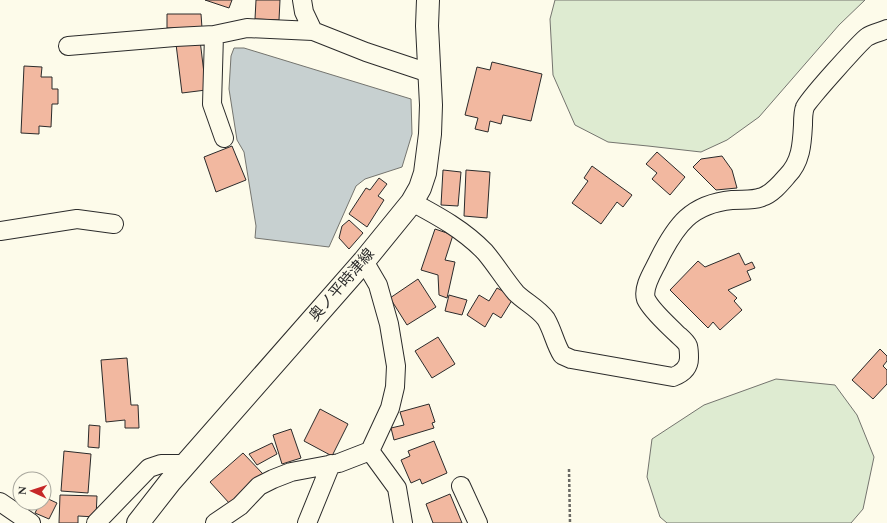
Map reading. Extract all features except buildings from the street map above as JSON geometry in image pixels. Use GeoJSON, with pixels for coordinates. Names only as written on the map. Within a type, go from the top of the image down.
{"type":"FeatureCollection","features":[{"type":"Feature","properties":{"kind":"main road","name":"奥ノ平時津線"},"geometry":{"type":"LineString","coordinates":[[138,523],[186,464],[364,261],[412,202],[422,180],[430,134],[427,26],[428,0]]}},
{"type":"Feature","properties":{"kind":"street"},"geometry":{"type":"LineString","coordinates":[[302,0],[304,12],[313,31]]}},
{"type":"Feature","properties":{"kind":"street"},"geometry":{"type":"LineString","coordinates":[[68,46],[175,37],[214,36],[247,28],[313,31],[366,52],[429,73]]}},
{"type":"Feature","properties":{"kind":"street"},"geometry":{"type":"LineString","coordinates":[[412,202],[461,231],[486,253],[517,293],[545,318],[562,355],[571,359],[673,378],[686,369],[689,362],[688,347],[684,340],[656,312],[646,298],[646,286],[667,244],[681,222],[694,211],[707,205],[731,200],[754,199],[762,197],[768,194],[788,175],[796,165],[800,155],[805,106],[867,37],[887,29]]}},
{"type":"Feature","properties":{"kind":"street"},"geometry":{"type":"LineString","coordinates":[[214,36],[212,104],[224,138]]}},
{"type":"Feature","properties":{"kind":"street"},"geometry":{"type":"LineString","coordinates":[[0,231],[77,219],[114,224]]}},
{"type":"Feature","properties":{"kind":"street"},"geometry":{"type":"LineString","coordinates":[[214,523],[240,506],[259,486],[291,472],[339,463],[370,451],[390,408],[395,387],[396,366],[389,324],[378,285],[364,261]]}},
{"type":"Feature","properties":{"kind":"street"},"geometry":{"type":"LineString","coordinates":[[370,451],[397,488],[403,523]]}},
{"type":"Feature","properties":{"kind":"street"},"geometry":{"type":"LineString","coordinates":[[96,523],[149,468],[161,464],[186,464]]}},
{"type":"Feature","properties":{"kind":"street"},"geometry":{"type":"LineString","coordinates":[[307,523],[331,464]]}},
{"type":"Feature","properties":{"kind":"street"},"geometry":{"type":"LineString","coordinates":[[461,486],[478,523]]}},
{"type":"Feature","properties":{"kind":"street"},"geometry":{"type":"LineString","coordinates":[[0,502],[31,523]]}},
{"type":"Feature","properties":{"kind":"path"},"geometry":{"type":"LineString","coordinates":[[569,469],[570,523]]}},
{"type":"Feature","properties":{"kind":"green space"},"geometry":{"type":"Polygon","coordinates":[[[555,0],[865,0],[839,25],[759,117],[727,140],[701,152],[608,142],[575,125],[553,75],[550,19],[555,0]]]}},
{"type":"Feature","properties":{"kind":"green space"},"geometry":{"type":"Polygon","coordinates":[[[776,379],[835,385],[857,415],[874,457],[863,509],[851,523],[667,523],[660,517],[647,477],[652,439],[704,405],[776,379]]]}},
{"type":"Feature","properties":{"kind":"shaded area"},"geometry":{"type":"Polygon","coordinates":[[[234,48],[244,48],[411,99],[412,134],[402,167],[365,179],[356,186],[329,247],[255,238],[256,226],[244,152],[237,140],[229,89],[231,56],[234,48]]]}}]}
